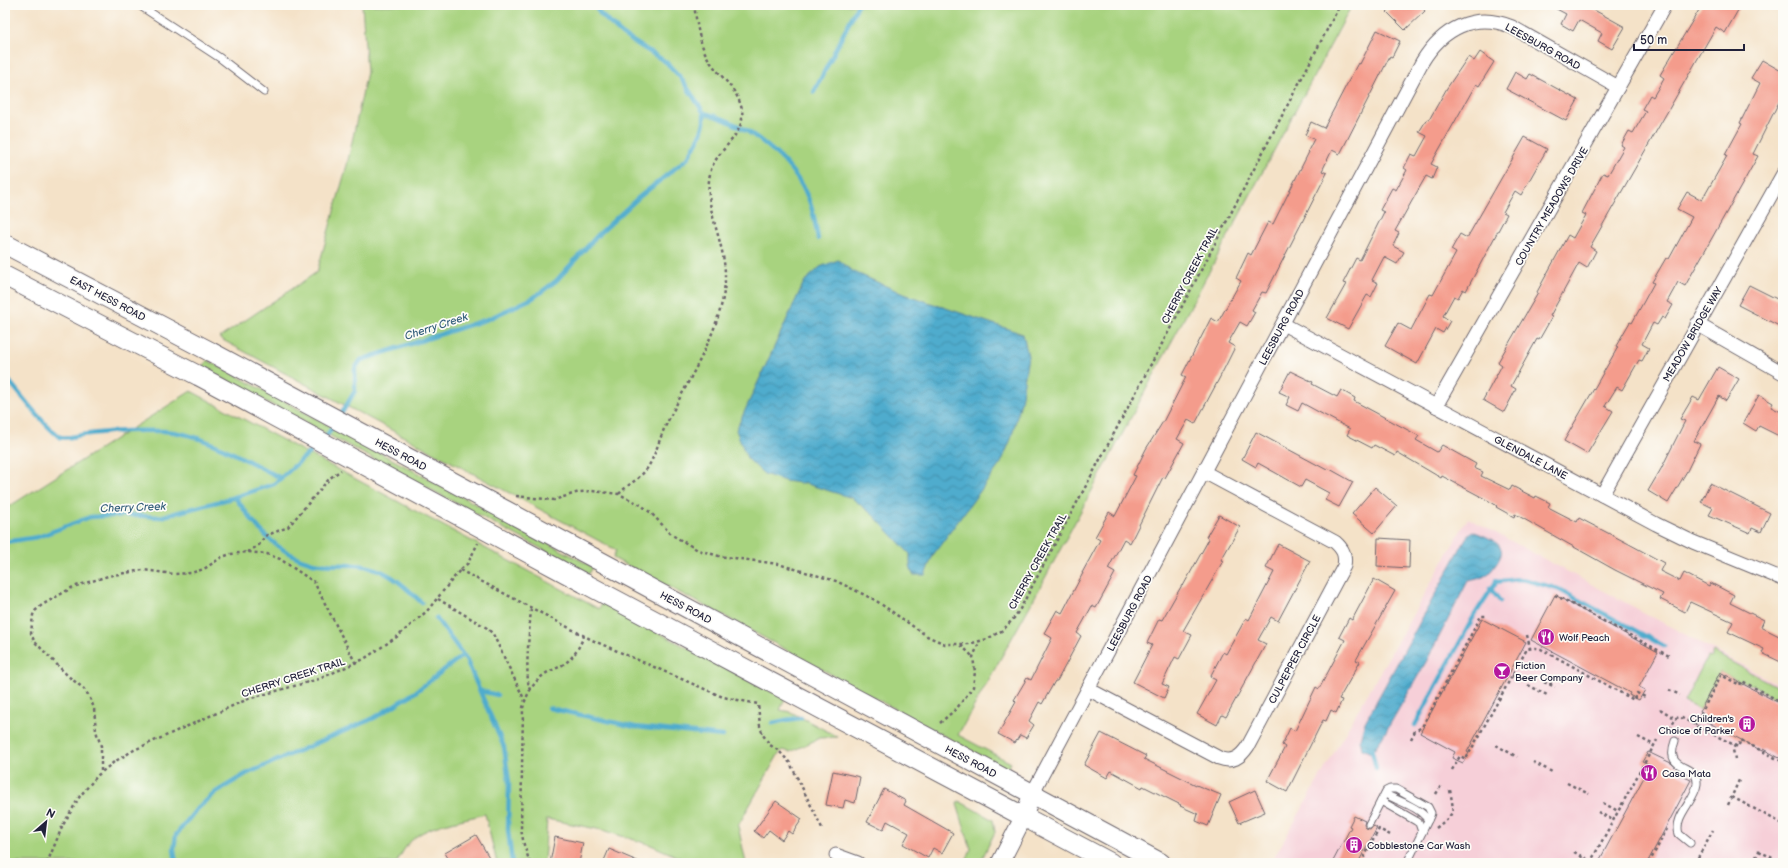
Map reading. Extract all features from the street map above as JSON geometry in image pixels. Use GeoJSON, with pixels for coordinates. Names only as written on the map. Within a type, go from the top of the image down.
{"type":"FeatureCollection","features":[{"type":"Feature","properties":{"kind":"main road","name":"EAST HESS ROAD"},"geometry":{"type":"LineString","coordinates":[[5,244],[211,352]]}},
{"type":"Feature","properties":{"kind":"main road"},"geometry":{"type":"LineString","coordinates":[[5,276],[199,376],[584,583],[1111,863]]}},
{"type":"Feature","properties":{"kind":"main road","name":"HESS ROAD"},"geometry":{"type":"LineString","coordinates":[[211,352],[1161,863]]}},
{"type":"Feature","properties":{"kind":"street","name":"COUNTRY MEADOWS DRIVE"},"geometry":{"type":"LineString","coordinates":[[1436,406],[1665,5]]}},
{"type":"Feature","properties":{"kind":"street","name":"LEESBURG ROAD"},"geometry":{"type":"LineString","coordinates":[[1032,794],[1422,62],[1435,44],[1448,32],[1463,25],[1481,21],[1505,24],[1618,87]]}},
{"type":"Feature","properties":{"kind":"street","name":"MEADOW BRIDGE WAY"},"geometry":{"type":"LineString","coordinates":[[1602,495],[1697,324],[1783,174]]}},
{"type":"Feature","properties":{"kind":"street","name":"GLENDALE LANE"},"geometry":{"type":"LineString","coordinates":[[1283,324],[1677,535],[1783,579]]}},
{"type":"Feature","properties":{"kind":"street"},"geometry":{"type":"LineString","coordinates":[[1697,324],[1783,373]]}},
{"type":"Feature","properties":{"kind":"street","name":"CULPEPPER CIRCLE"},"geometry":{"type":"LineString","coordinates":[[1088,690],[1219,758],[1226,760],[1237,758],[1248,746],[1344,566],[1346,559],[1342,547],[1335,542],[1204,472]]}},
{"type":"Feature","properties":{"kind":"street"},"geometry":{"type":"LineString","coordinates":[[1000,863],[1024,816],[1032,794]]}},
{"type":"Feature","properties":{"kind":"street"},"geometry":{"type":"LineString","coordinates":[[836,855],[858,863]]}},
{"type":"Feature","properties":{"kind":"lane"},"geometry":{"type":"LineString","coordinates":[[139,5],[220,58],[264,92]]}},
{"type":"Feature","properties":{"kind":"lane"},"geometry":{"type":"LineString","coordinates":[[1674,741],[1671,751],[1672,757],[1678,764],[1693,773],[1697,781],[1696,788],[1677,826],[1679,834],[1690,843]]}},
{"type":"Feature","properties":{"kind":"lane"},"geometry":{"type":"LineString","coordinates":[[1369,824],[1388,790],[1396,789],[1428,807],[1431,813],[1407,863]]}},
{"type":"Feature","properties":{"kind":"lane"},"geometry":{"type":"LineString","coordinates":[[1381,801],[1416,821],[1421,827],[1422,832]]}},
{"type":"Feature","properties":{"kind":"path"},"geometry":{"type":"LineString","coordinates":[[619,494],[639,477],[651,461],[660,436],[705,348],[724,295],[725,274],[723,255],[710,203],[709,174],[716,158],[735,135],[742,120],[742,111],[736,94],[709,61],[698,31],[694,5]]}},
{"type":"Feature","properties":{"kind":"path","name":"CHERRY CREEK TRAIL"},"geometry":{"type":"LineString","coordinates":[[515,496],[554,500],[580,492],[592,491],[619,494],[641,505],[652,513],[672,535],[698,550],[719,556],[762,561],[791,567],[836,581],[882,604],[936,641],[952,645],[979,643],[1003,630],[1020,609],[1340,5]]}},
{"type":"Feature","properties":{"kind":"path"},"geometry":{"type":"LineString","coordinates":[[248,552],[257,546],[266,535],[288,527],[330,478],[344,468]]}},
{"type":"Feature","properties":{"kind":"path","name":"CHERRY CREEK TRAIL"},"geometry":{"type":"LineString","coordinates":[[47,863],[63,825],[76,802],[90,783],[101,772],[129,752],[242,701],[268,692],[319,679],[356,664],[409,628],[427,612],[460,570],[468,563],[481,538]]}},
{"type":"Feature","properties":{"kind":"path"},"geometry":{"type":"LineString","coordinates":[[101,772],[101,746],[96,731],[92,703],[83,688],[68,676],[32,639],[31,628],[34,613],[42,605],[70,589],[105,577],[147,570],[174,574],[191,573],[204,569],[227,555],[248,552],[267,554],[276,557],[308,576],[314,582],[356,664]]}},
{"type":"Feature","properties":{"kind":"path"},"geometry":{"type":"LineString","coordinates":[[460,570],[584,636],[723,698],[758,704],[763,735],[770,745],[779,751],[790,763],[822,828]]}},
{"type":"Feature","properties":{"kind":"path"},"geometry":{"type":"LineString","coordinates":[[1555,595],[1669,656]]}},
{"type":"Feature","properties":{"kind":"path"},"geometry":{"type":"LineString","coordinates":[[438,599],[487,628],[493,634],[525,701]]}},
{"type":"Feature","properties":{"kind":"path"},"geometry":{"type":"LineString","coordinates":[[530,690],[528,684],[528,662],[531,608]]}},
{"type":"Feature","properties":{"kind":"path"},"geometry":{"type":"LineString","coordinates":[[1411,739],[1415,731],[1422,727],[1481,616],[1486,616]]}},
{"type":"Feature","properties":{"kind":"path"},"geometry":{"type":"LineString","coordinates":[[1527,635],[1530,648]]}},
{"type":"Feature","properties":{"kind":"path"},"geometry":{"type":"LineString","coordinates":[[530,863],[523,842],[521,818],[522,722],[525,701],[530,690],[545,674],[568,661],[576,652],[584,636]]}},
{"type":"Feature","properties":{"kind":"path"},"geometry":{"type":"LineString","coordinates":[[940,723],[960,705],[973,687],[975,672],[973,657],[979,643]]}},
{"type":"Feature","properties":{"kind":"path"},"geometry":{"type":"LineString","coordinates":[[961,645],[973,657]]}},
{"type":"Feature","properties":{"kind":"path"},"geometry":{"type":"LineString","coordinates":[[1452,770],[1460,756],[1466,759],[1524,652],[1530,648],[1541,649],[1561,662],[1634,700],[1637,693],[1647,698]]}},
{"type":"Feature","properties":{"kind":"path"},"geometry":{"type":"LineString","coordinates":[[1695,724],[1721,675],[1740,685],[1742,681],[1783,703]]}},
{"type":"Feature","properties":{"kind":"path"},"geometry":{"type":"LineString","coordinates":[[1550,685],[1554,676]]}},
{"type":"Feature","properties":{"kind":"path"},"geometry":{"type":"LineString","coordinates":[[1544,682],[1555,688]]}},
{"type":"Feature","properties":{"kind":"path"},"geometry":{"type":"LineString","coordinates":[[1528,685],[1549,696]]}},
{"type":"Feature","properties":{"kind":"path"},"geometry":{"type":"LineString","coordinates":[[1669,690],[1680,695]]}},
{"type":"Feature","properties":{"kind":"path"},"geometry":{"type":"LineString","coordinates":[[1660,710],[1676,719],[1680,717],[1695,724],[1738,747],[1741,740],[1783,762]]}},
{"type":"Feature","properties":{"kind":"path"},"geometry":{"type":"LineString","coordinates":[[1670,729],[1676,719]]}},
{"type":"Feature","properties":{"kind":"path"},"geometry":{"type":"LineString","coordinates":[[1478,736],[1482,738]]}},
{"type":"Feature","properties":{"kind":"path"},"geometry":{"type":"LineString","coordinates":[[1638,737],[1654,745]]}},
{"type":"Feature","properties":{"kind":"path"},"geometry":{"type":"LineString","coordinates":[[1574,852],[1591,862],[1657,740]]}},
{"type":"Feature","properties":{"kind":"path"},"geometry":{"type":"LineString","coordinates":[[1496,745],[1517,757]]}},
{"type":"Feature","properties":{"kind":"path"},"geometry":{"type":"LineString","coordinates":[[1735,745],[1732,750],[1735,759]]}},
{"type":"Feature","properties":{"kind":"path"},"geometry":{"type":"LineString","coordinates":[[1533,762],[1554,773]]}},
{"type":"Feature","properties":{"kind":"path"},"geometry":{"type":"LineString","coordinates":[[1728,805],[1740,778]]}},
{"type":"Feature","properties":{"kind":"path"},"geometry":{"type":"LineString","coordinates":[[1567,783],[1589,794]]}},
{"type":"Feature","properties":{"kind":"path"},"geometry":{"type":"LineString","coordinates":[[1436,794],[1442,784]]}},
{"type":"Feature","properties":{"kind":"path"},"geometry":{"type":"LineString","coordinates":[[1732,797],[1783,824]]}},
{"type":"Feature","properties":{"kind":"path"},"geometry":{"type":"LineString","coordinates":[[1603,803],[1618,811]]}},
{"type":"Feature","properties":{"kind":"path"},"geometry":{"type":"LineString","coordinates":[[1598,812],[1613,820]]}},
{"type":"Feature","properties":{"kind":"path"},"geometry":{"type":"LineString","coordinates":[[1361,863],[1379,829],[1392,836]]}},
{"type":"Feature","properties":{"kind":"path"},"geometry":{"type":"LineString","coordinates":[[1695,863],[1713,830]]}},
{"type":"Feature","properties":{"kind":"path"},"geometry":{"type":"LineString","coordinates":[[1753,863],[1759,849],[1782,863]]}},
{"type":"Feature","properties":{"kind":"path"},"geometry":{"type":"LineString","coordinates":[[1578,863],[1582,856]]}},
{"type":"Feature","properties":{"kind":"shaded area"},"geometry":{"type":"Polygon","coordinates":[[[1468,518],[1783,687],[1783,863],[1271,863],[1468,518]]]}},
{"type":"Feature","properties":{"kind":"green space"},"geometry":{"type":"Polygon","coordinates":[[[362,5],[1352,5],[1037,593],[958,735],[1011,763],[1007,770],[715,611],[613,558],[616,550],[219,338],[317,272],[347,165],[367,72],[362,5]]]}},
{"type":"Feature","properties":{"kind":"green space"},"geometry":{"type":"Polygon","coordinates":[[[207,360],[593,567],[589,574],[203,368],[207,360]]]}},
{"type":"Feature","properties":{"kind":"green space"},"geometry":{"type":"Polygon","coordinates":[[[191,391],[599,609],[602,603],[785,699],[780,710],[791,712],[838,737],[820,738],[790,752],[783,750],[778,755],[738,826],[746,863],[692,863],[651,845],[602,830],[547,819],[544,863],[497,863],[485,814],[447,823],[427,830],[407,845],[396,863],[5,863],[5,509],[191,391]]]}},
{"type":"Feature","properties":{"kind":"green space"},"geometry":{"type":"Polygon","coordinates":[[[1713,652],[1783,690],[1783,702],[1741,680],[1740,682],[1720,672],[1700,710],[1684,702],[1707,657],[1710,658],[1713,652]]]}},
{"type":"Feature","properties":{"kind":"green space"},"geometry":{"type":"Polygon","coordinates":[[[959,801],[993,820],[995,832],[980,863],[965,863],[971,849],[957,804],[959,801]]]}},
{"type":"Feature","properties":{"kind":"water"},"geometry":{"type":"Polygon","coordinates":[[[838,260],[852,271],[904,294],[1023,334],[1028,356],[1021,402],[1011,439],[1001,463],[933,555],[925,575],[913,575],[910,565],[910,554],[873,515],[852,498],[807,484],[785,481],[764,474],[747,458],[736,430],[804,282],[820,267],[838,260]]]}},
{"type":"Feature","properties":{"kind":"water"},"geometry":{"type":"Polygon","coordinates":[[[1472,531],[1488,538],[1499,546],[1502,552],[1500,559],[1488,574],[1481,578],[1468,581],[1426,662],[1382,738],[1371,753],[1362,749],[1360,739],[1365,722],[1466,538],[1472,531]]]}},
{"type":"Feature","properties":{"kind":"building"},"geometry":{"type":"Polygon","coordinates":[[[1394,5],[1420,5],[1425,11],[1405,30],[1387,12],[1394,5]]]}},
{"type":"Feature","properties":{"kind":"building"},"geometry":{"type":"Polygon","coordinates":[[[1549,5],[1585,5],[1625,27],[1612,49],[1598,41],[1602,33],[1579,20],[1573,31],[1561,24],[1566,14],[1549,5]]]}},
{"type":"Feature","properties":{"kind":"building"},"geometry":{"type":"Polygon","coordinates":[[[1702,5],[1741,5],[1725,33],[1716,27],[1590,247],[1596,251],[1587,268],[1579,263],[1550,316],[1552,317],[1539,340],[1537,339],[1511,386],[1516,389],[1504,412],[1483,400],[1502,365],[1498,362],[1538,293],[1537,292],[1568,235],[1573,238],[1586,215],[1582,213],[1603,173],[1608,175],[1624,147],[1621,145],[1629,131],[1633,133],[1646,111],[1642,109],[1650,95],[1653,97],[1664,78],[1660,75],[1702,5]]]}},
{"type":"Feature","properties":{"kind":"building"},"geometry":{"type":"Polygon","coordinates":[[[1377,30],[1400,41],[1392,57],[1390,56],[1340,154],[1332,150],[1322,171],[1327,173],[1266,293],[1262,292],[1252,310],[1255,312],[1247,326],[1240,322],[1228,343],[1235,347],[1220,377],[1195,424],[1188,420],[1177,439],[1184,443],[1165,478],[1163,477],[1130,543],[1124,539],[1108,569],[1115,573],[1096,608],[1092,606],[1077,633],[1081,636],[1057,681],[1055,681],[1042,704],[1039,702],[1029,721],[1034,725],[1026,738],[1020,735],[1015,743],[998,734],[1016,702],[1014,700],[1027,678],[1031,680],[1052,638],[1044,633],[1057,610],[1062,613],[1100,540],[1095,537],[1109,512],[1115,516],[1136,476],[1133,475],[1146,449],[1164,420],[1186,377],[1182,375],[1211,318],[1218,322],[1241,281],[1236,278],[1248,253],[1251,255],[1268,222],[1273,224],[1314,139],[1305,135],[1311,122],[1324,128],[1358,63],[1360,64],[1377,30]]]}},
{"type":"Feature","properties":{"kind":"building"},"geometry":{"type":"Polygon","coordinates":[[[1480,52],[1494,62],[1479,86],[1476,84],[1431,164],[1437,167],[1432,179],[1426,176],[1395,231],[1399,233],[1393,246],[1404,252],[1397,264],[1384,257],[1372,280],[1378,283],[1371,297],[1367,295],[1348,329],[1327,318],[1346,284],[1343,283],[1356,258],[1360,260],[1384,212],[1380,210],[1392,188],[1396,190],[1407,170],[1404,168],[1411,154],[1416,156],[1427,136],[1419,132],[1427,119],[1429,120],[1447,88],[1468,57],[1474,61],[1480,52]]]}},
{"type":"Feature","properties":{"kind":"building"},"geometry":{"type":"Polygon","coordinates":[[[1762,60],[1783,72],[1783,94],[1753,154],[1758,156],[1685,286],[1678,282],[1667,302],[1673,305],[1665,319],[1662,317],[1657,325],[1653,323],[1642,344],[1649,348],[1642,361],[1639,360],[1622,390],[1617,387],[1605,406],[1613,411],[1587,454],[1564,441],[1618,347],[1616,346],[1630,322],[1632,323],[1654,283],[1652,282],[1666,258],[1669,259],[1692,217],[1677,209],[1687,192],[1702,200],[1727,156],[1725,155],[1742,124],[1740,123],[1760,83],[1751,78],[1762,60]]]}},
{"type":"Feature","properties":{"kind":"building"},"geometry":{"type":"Polygon","coordinates":[[[1515,72],[1527,79],[1530,74],[1578,100],[1566,121],[1506,89],[1515,72]]]}},
{"type":"Feature","properties":{"kind":"building"},"geometry":{"type":"Polygon","coordinates":[[[1525,137],[1547,149],[1521,195],[1515,191],[1503,212],[1507,214],[1466,291],[1463,289],[1458,298],[1454,296],[1443,316],[1450,321],[1443,333],[1436,329],[1417,364],[1385,346],[1398,323],[1411,330],[1430,294],[1433,295],[1456,253],[1451,250],[1460,234],[1467,238],[1525,137]]]}},
{"type":"Feature","properties":{"kind":"building"},"geometry":{"type":"Polygon","coordinates":[[[1749,285],[1783,302],[1783,328],[1738,305],[1749,285]]]}},
{"type":"Feature","properties":{"kind":"building"},"geometry":{"type":"Polygon","coordinates":[[[1718,367],[1739,379],[1726,401],[1719,396],[1694,441],[1700,444],[1687,471],[1668,503],[1648,491],[1661,469],[1685,421],[1680,419],[1693,397],[1699,400],[1718,367]]]}},
{"type":"Feature","properties":{"kind":"building"},"geometry":{"type":"Polygon","coordinates":[[[1290,371],[1313,382],[1312,384],[1337,397],[1341,390],[1355,398],[1354,401],[1419,436],[1416,440],[1437,452],[1442,445],[1476,464],[1474,468],[1483,472],[1481,476],[1510,490],[1512,486],[1535,498],[1536,496],[1550,503],[1548,507],[1577,522],[1579,518],[1629,544],[1664,563],[1660,571],[1680,581],[1684,573],[1709,586],[1711,583],[1734,595],[1730,603],[1764,620],[1761,627],[1783,638],[1783,663],[1762,653],[1764,649],[1728,632],[1733,622],[1690,602],[1685,612],[1660,599],[1663,594],[1615,570],[1515,514],[1514,517],[1496,507],[1497,506],[1491,502],[1442,476],[1441,478],[1397,452],[1395,456],[1374,445],[1372,448],[1347,435],[1350,429],[1302,403],[1298,411],[1286,405],[1290,397],[1279,392],[1290,371]]]}},
{"type":"Feature","properties":{"kind":"building"},"geometry":{"type":"Polygon","coordinates":[[[1759,395],[1773,403],[1771,407],[1783,413],[1783,438],[1759,426],[1756,431],[1743,423],[1759,395]]]}},
{"type":"Feature","properties":{"kind":"building"},"geometry":{"type":"Polygon","coordinates":[[[1256,432],[1327,470],[1328,468],[1353,482],[1339,507],[1325,500],[1329,493],[1305,480],[1301,487],[1258,463],[1256,467],[1242,459],[1256,432]]]}},
{"type":"Feature","properties":{"kind":"building"},"geometry":{"type":"Polygon","coordinates":[[[1710,483],[1770,513],[1761,532],[1752,528],[1750,533],[1709,515],[1713,508],[1701,502],[1710,483]]]}},
{"type":"Feature","properties":{"kind":"building"},"geometry":{"type":"Polygon","coordinates":[[[1375,487],[1397,506],[1374,533],[1352,514],[1375,487]]]}},
{"type":"Feature","properties":{"kind":"building"},"geometry":{"type":"Polygon","coordinates":[[[1219,515],[1240,527],[1221,560],[1223,561],[1183,631],[1192,635],[1179,659],[1175,657],[1162,684],[1169,687],[1164,698],[1133,682],[1152,645],[1147,643],[1159,619],[1162,620],[1182,585],[1183,586],[1209,539],[1206,537],[1219,515]]]}},
{"type":"Feature","properties":{"kind":"building"},"geometry":{"type":"Polygon","coordinates":[[[1378,538],[1410,540],[1409,568],[1377,566],[1378,538]]]}},
{"type":"Feature","properties":{"kind":"building"},"geometry":{"type":"Polygon","coordinates":[[[1278,544],[1310,561],[1278,621],[1271,617],[1258,640],[1266,644],[1226,717],[1222,715],[1217,725],[1197,714],[1216,680],[1210,677],[1223,652],[1226,654],[1246,618],[1249,620],[1274,572],[1266,568],[1278,544]]]}},
{"type":"Feature","properties":{"kind":"building"},"geometry":{"type":"Polygon","coordinates":[[[1374,579],[1395,591],[1356,660],[1360,662],[1339,699],[1342,700],[1336,713],[1331,710],[1326,721],[1323,720],[1287,792],[1267,781],[1285,747],[1282,745],[1290,728],[1295,731],[1316,687],[1319,689],[1345,640],[1339,637],[1349,618],[1352,620],[1374,579]]]}},
{"type":"Feature","properties":{"kind":"building"},"geometry":{"type":"Polygon","coordinates":[[[1555,595],[1658,652],[1639,687],[1645,690],[1639,700],[1629,695],[1630,693],[1531,640],[1555,595]]]}},
{"type":"Feature","properties":{"kind":"building"},"geometry":{"type":"Polygon","coordinates":[[[1482,619],[1526,642],[1467,752],[1469,753],[1463,763],[1452,758],[1455,752],[1420,733],[1482,619]]]}},
{"type":"Feature","properties":{"kind":"building","name":"Children's Choice of Parker"},"geometry":{"type":"Polygon","coordinates":[[[1720,672],[1783,705],[1783,760],[1763,749],[1762,751],[1700,718],[1703,713],[1700,711],[1720,672]]]}},
{"type":"Feature","properties":{"kind":"building"},"geometry":{"type":"Polygon","coordinates":[[[1101,733],[1146,756],[1144,759],[1196,785],[1221,795],[1208,826],[1196,821],[1198,814],[1143,786],[1142,788],[1111,771],[1107,778],[1084,765],[1101,733]]]}},
{"type":"Feature","properties":{"kind":"building"},"geometry":{"type":"Polygon","coordinates":[[[1648,752],[1671,763],[1680,771],[1678,774],[1691,780],[1647,863],[1598,863],[1650,766],[1642,762],[1648,752]]]}},
{"type":"Feature","properties":{"kind":"building"},"geometry":{"type":"Polygon","coordinates":[[[833,771],[860,777],[855,803],[845,800],[843,808],[826,805],[833,771]]]}},
{"type":"Feature","properties":{"kind":"building"},"geometry":{"type":"Polygon","coordinates":[[[884,789],[906,801],[904,805],[953,833],[942,853],[933,848],[928,858],[903,844],[909,833],[887,821],[883,830],[867,822],[884,789]]]}},
{"type":"Feature","properties":{"kind":"building"},"geometry":{"type":"Polygon","coordinates":[[[1255,790],[1265,812],[1239,823],[1229,802],[1255,790]]]}},
{"type":"Feature","properties":{"kind":"building"},"geometry":{"type":"Polygon","coordinates":[[[776,801],[802,819],[792,834],[788,831],[782,840],[769,830],[763,838],[754,831],[776,801]]]}},
{"type":"Feature","properties":{"kind":"building","name":"Cobblestone Car Wash"},"geometry":{"type":"Polygon","coordinates":[[[1354,816],[1365,821],[1364,825],[1366,828],[1370,829],[1374,826],[1377,828],[1358,863],[1332,863],[1351,827],[1349,826],[1354,816]]]}},
{"type":"Feature","properties":{"kind":"building"},"geometry":{"type":"Polygon","coordinates":[[[476,835],[490,859],[484,863],[451,863],[445,853],[476,835]]]}},
{"type":"Feature","properties":{"kind":"building"},"geometry":{"type":"Polygon","coordinates":[[[555,837],[583,843],[579,863],[550,863],[555,837]]]}},
{"type":"Feature","properties":{"kind":"building"},"geometry":{"type":"Polygon","coordinates":[[[609,849],[642,863],[603,863],[609,849]]]}},
{"type":"Feature","properties":{"kind":"waterway","name":"Cherry Creek"},"geometry":{"type":"LineString","coordinates":[[340,416],[355,391],[355,369],[361,360],[488,319],[533,298],[556,281],[597,236],[638,198],[688,158],[700,136],[704,123],[704,113],[681,78],[666,62],[623,35],[600,14],[595,5]]}},
{"type":"Feature","properties":{"kind":"waterway"},"geometry":{"type":"LineString","coordinates":[[814,92],[858,5]]}},
{"type":"Feature","properties":{"kind":"waterway"},"geometry":{"type":"LineString","coordinates":[[704,113],[720,118],[752,134],[780,157],[801,185],[809,200],[814,215],[818,239]]}},
{"type":"Feature","properties":{"kind":"waterway"},"geometry":{"type":"LineString","coordinates":[[5,376],[40,419],[60,437],[68,438],[81,435],[122,431],[163,431],[178,433],[193,436],[224,448],[281,478]]}},
{"type":"Feature","properties":{"kind":"waterway","name":"Cherry Creek"},"geometry":{"type":"LineString","coordinates":[[324,439],[335,424]]}},
{"type":"Feature","properties":{"kind":"waterway","name":"Cherry Creek"},"geometry":{"type":"LineString","coordinates":[[5,542],[38,537],[90,517],[129,515],[160,517],[232,498],[274,484],[319,444]]}},
{"type":"Feature","properties":{"kind":"waterway"},"geometry":{"type":"LineString","coordinates":[[235,497],[259,529],[268,538],[287,552],[313,563],[365,566],[384,572],[408,589],[422,603]]}},
{"type":"Feature","properties":{"kind":"waterway"},"geometry":{"type":"LineString","coordinates":[[1496,580],[1496,582],[1518,579],[1526,580],[1558,589],[1664,646]]}},
{"type":"Feature","properties":{"kind":"waterway"},"geometry":{"type":"LineString","coordinates":[[1415,725],[1474,616],[1496,582]]}},
{"type":"Feature","properties":{"kind":"waterway"},"geometry":{"type":"LineString","coordinates":[[1490,588],[1500,601]]}},
{"type":"Feature","properties":{"kind":"waterway"},"geometry":{"type":"LineString","coordinates":[[436,618],[466,659],[504,747],[509,782],[508,830],[512,863]]}},
{"type":"Feature","properties":{"kind":"waterway"},"geometry":{"type":"LineString","coordinates":[[176,863],[174,849],[176,835],[195,811],[216,792],[246,774],[374,718],[414,693],[463,655]]}},
{"type":"Feature","properties":{"kind":"waterway"},"geometry":{"type":"LineString","coordinates":[[481,691],[497,695]]}},
{"type":"Feature","properties":{"kind":"waterway"},"geometry":{"type":"LineString","coordinates":[[549,708],[635,727],[723,736]]}},
{"type":"Feature","properties":{"kind":"waterway"},"geometry":{"type":"LineString","coordinates":[[773,723],[801,718]]}},
{"type":"Feature","properties":{"kind":"waterway"},"geometry":{"type":"LineString","coordinates":[[1371,747],[1376,768]]}},
{"type":"Feature","properties":{"kind":"place","name":"Wolf Peach"},"geometry":{"type":"Point","coordinates":[1546,637]}},
{"type":"Feature","properties":{"kind":"place","name":"Fiction Beer Company"},"geometry":{"type":"Point","coordinates":[1502,671]}},
{"type":"Feature","properties":{"kind":"place","name":"Children's Choice of Parker"},"geometry":{"type":"Point","coordinates":[1747,724]}},
{"type":"Feature","properties":{"kind":"place","name":"Casa Mata"},"geometry":{"type":"Point","coordinates":[1649,773]}},
{"type":"Feature","properties":{"kind":"place","name":"Cobblestone Car Wash"},"geometry":{"type":"Point","coordinates":[1354,845]}}]}
